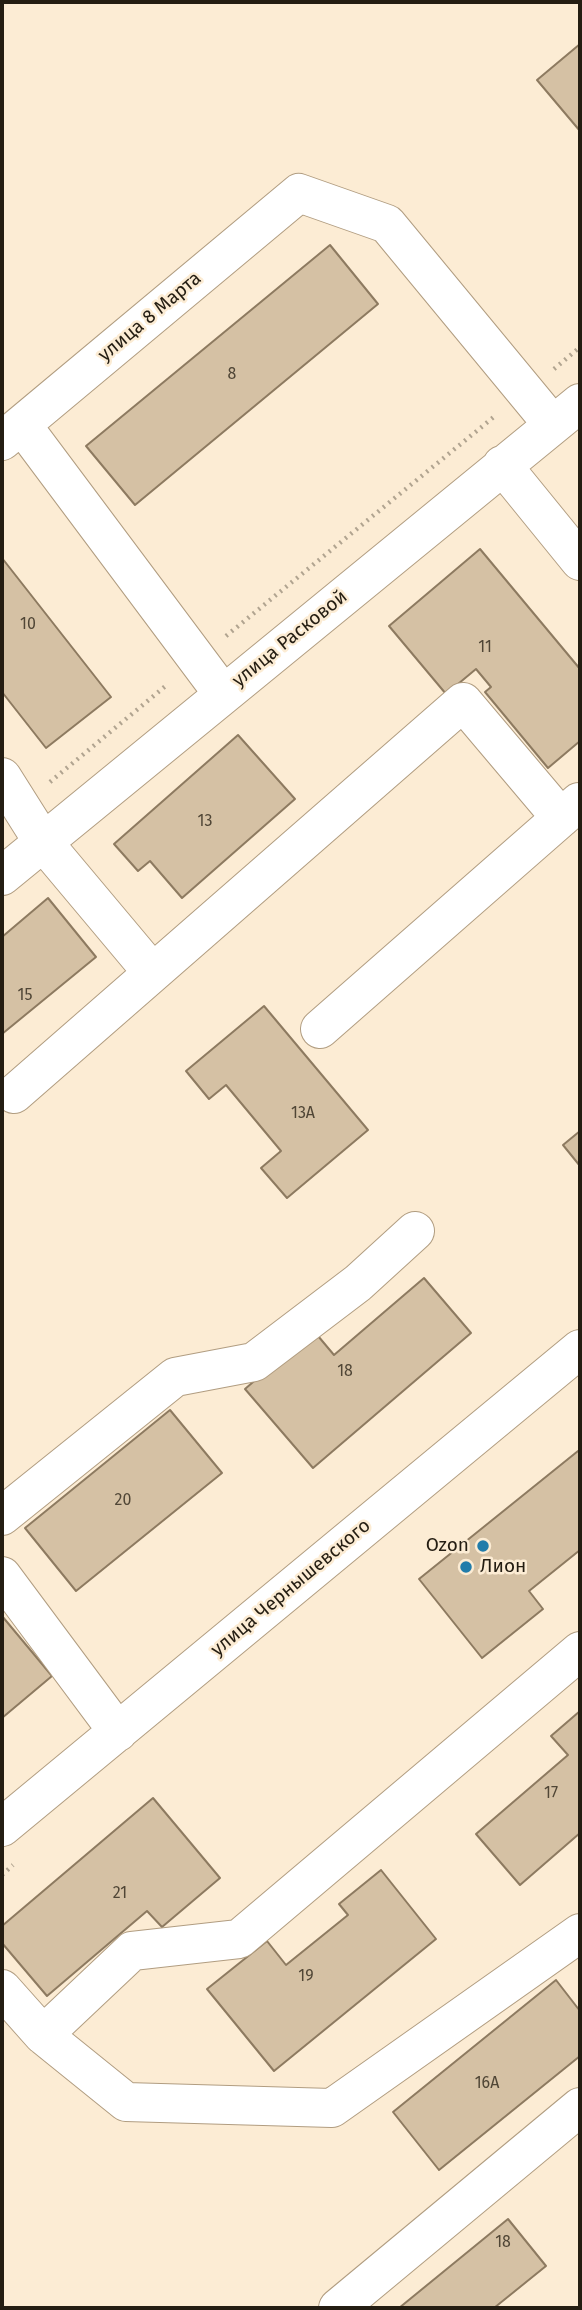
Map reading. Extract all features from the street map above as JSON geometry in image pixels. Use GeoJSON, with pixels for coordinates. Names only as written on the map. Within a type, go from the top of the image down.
{"type":"FeatureCollection","features":[{"type":"Feature","properties":{"kind":"street","name":"улица 8 Марта"},"geometry":{"type":"LineString","coordinates":[[12,433],[299,193],[387,224],[526,392]]}},
{"type":"Feature","properties":{"kind":"street"},"geometry":{"type":"LineString","coordinates":[[526,392],[566,414]]}},
{"type":"Feature","properties":{"kind":"street","name":"улица Расковой"},"geometry":{"type":"LineString","coordinates":[[2,876],[566,414]]}},
{"type":"Feature","properties":{"kind":"street"},"geometry":{"type":"LineString","coordinates":[[12,433],[223,694]]}},
{"type":"Feature","properties":{"kind":"street"},"geometry":{"type":"LineString","coordinates":[[502,465],[580,561]]}},
{"type":"Feature","properties":{"kind":"street"},"geometry":{"type":"LineString","coordinates":[[14,1094],[463,702],[571,809],[320,1029]]}},
{"type":"Feature","properties":{"kind":"street"},"geometry":{"type":"LineString","coordinates":[[11,792],[43,842],[152,972]]}},
{"type":"Feature","properties":{"kind":"street"},"geometry":{"type":"LineString","coordinates":[[2,1516],[176,1377],[254,1362],[358,1283],[415,1231]]}},
{"type":"Feature","properties":{"kind":"street","name":"улица Чернышевского"},"geometry":{"type":"LineString","coordinates":[[2,1827],[574,1368]]}},
{"type":"Feature","properties":{"kind":"street"},"geometry":{"type":"LineString","coordinates":[[2,1576],[118,1732]]}},
{"type":"Feature","properties":{"kind":"street"},"geometry":{"type":"LineString","coordinates":[[43,2035],[132,1951],[239,1939],[580,1651]]}},
{"type":"Feature","properties":{"kind":"street"},"geometry":{"type":"LineString","coordinates":[[2,1989],[43,2035],[127,2102],[332,2108],[580,1933]]}},
{"type":"Feature","properties":{"kind":"street"},"geometry":{"type":"LineString","coordinates":[[338,2308],[580,2107]]}},
{"type":"Feature","properties":{"kind":"path"},"geometry":{"type":"LineString","coordinates":[[11,792],[197,660],[580,347]]}},
{"type":"Feature","properties":{"kind":"building"},"geometry":{"type":"Polygon","coordinates":[[[580,44],[580,131],[537,80],[580,44]]]}},
{"type":"Feature","properties":{"kind":"building"},"geometry":{"type":"Polygon","coordinates":[[[330,245],[378,304],[135,505],[86,446],[330,245]]]}},
{"type":"Feature","properties":{"kind":"building"},"geometry":{"type":"Polygon","coordinates":[[[480,549],[580,669],[580,741],[548,768],[485,692],[491,687],[476,669],[446,694],[389,626],[480,549]]]}},
{"type":"Feature","properties":{"kind":"building"},"geometry":{"type":"Polygon","coordinates":[[[2,558],[111,697],[46,748],[2,692],[2,558]]]}},
{"type":"Feature","properties":{"kind":"building"},"geometry":{"type":"Polygon","coordinates":[[[238,735],[295,799],[182,898],[150,861],[138,871],[114,844],[238,735]]]}},
{"type":"Feature","properties":{"kind":"building"},"geometry":{"type":"Polygon","coordinates":[[[48,898],[96,957],[2,1034],[2,937],[48,898]]]}},
{"type":"Feature","properties":{"kind":"building"},"geometry":{"type":"Polygon","coordinates":[[[264,1006],[368,1130],[287,1198],[261,1168],[281,1151],[226,1085],[209,1099],[186,1071],[264,1006]]]}},
{"type":"Feature","properties":{"kind":"building"},"geometry":{"type":"Polygon","coordinates":[[[580,1131],[580,1166],[563,1145],[580,1131]]]}},
{"type":"Feature","properties":{"kind":"building"},"geometry":{"type":"Polygon","coordinates":[[[424,1278],[471,1333],[313,1468],[245,1389],[313,1330],[334,1355],[424,1278]]]}},
{"type":"Feature","properties":{"kind":"building"},"geometry":{"type":"Polygon","coordinates":[[[170,1410],[222,1473],[76,1591],[25,1528],[170,1410]]]}},
{"type":"Feature","properties":{"kind":"building"},"geometry":{"type":"Polygon","coordinates":[[[578,1451],[580,1550],[529,1591],[543,1609],[482,1658],[419,1579],[578,1451]]]}},
{"type":"Feature","properties":{"kind":"building"},"geometry":{"type":"Polygon","coordinates":[[[2,1616],[52,1676],[2,1718],[2,1616]]]}},
{"type":"Feature","properties":{"kind":"building"},"geometry":{"type":"Polygon","coordinates":[[[580,1711],[580,1833],[520,1885],[476,1834],[568,1755],[551,1736],[580,1711]]]}},
{"type":"Feature","properties":{"kind":"building"},"geometry":{"type":"Polygon","coordinates":[[[153,1798],[220,1878],[162,1927],[147,1911],[47,1996],[2,1943],[2,1926],[153,1798]]]}},
{"type":"Feature","properties":{"kind":"building"},"geometry":{"type":"Polygon","coordinates":[[[381,1870],[436,1939],[274,2071],[207,1989],[267,1941],[286,1965],[348,1915],[339,1904],[381,1870]]]}},
{"type":"Feature","properties":{"kind":"building"},"geometry":{"type":"Polygon","coordinates":[[[556,1980],[580,2011],[580,2056],[439,2170],[393,2112],[556,1980]]]}},
{"type":"Feature","properties":{"kind":"building"},"geometry":{"type":"Polygon","coordinates":[[[508,2219],[546,2266],[494,2308],[399,2308],[508,2219]]]}},
{"type":"Feature","properties":{"kind":"place","name":"Ozon"},"geometry":{"type":"Point","coordinates":[483,1546]}},
{"type":"Feature","properties":{"kind":"place","name":"Лион"},"geometry":{"type":"Point","coordinates":[466,1567]}}]}
